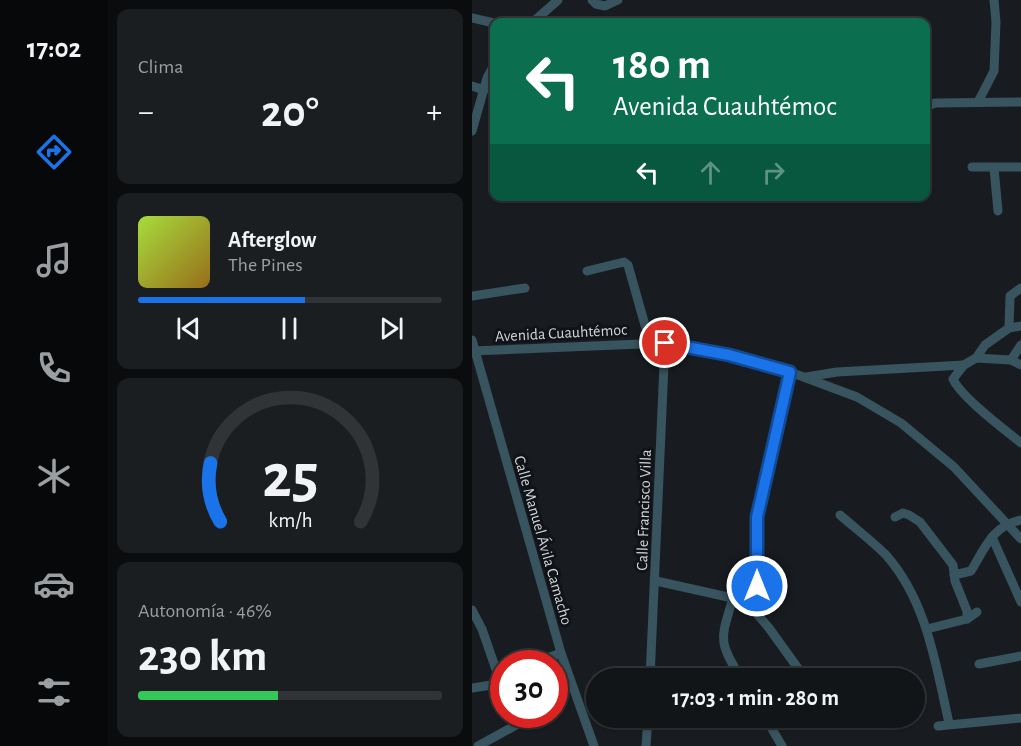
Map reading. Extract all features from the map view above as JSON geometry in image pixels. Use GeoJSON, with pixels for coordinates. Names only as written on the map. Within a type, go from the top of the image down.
{"type":"FeatureCollection","features":[{"type":"Feature","properties":{"kind":"street"},"geometry":{"type":"LineString","coordinates":[[538,18],[558,0]]}},
{"type":"Feature","properties":{"kind":"street"},"geometry":{"type":"LineString","coordinates":[[592,0],[596,4],[605,6],[618,0]]}},
{"type":"Feature","properties":{"kind":"street"},"geometry":{"type":"LineString","coordinates":[[978,102],[994,71],[996,22],[994,0]]}},
{"type":"Feature","properties":{"kind":"street"},"geometry":{"type":"LineString","coordinates":[[472,18],[490,21]]}},
{"type":"Feature","properties":{"kind":"street"},"geometry":{"type":"LineString","coordinates":[[472,131],[490,72]]}},
{"type":"Feature","properties":{"kind":"street"},"geometry":{"type":"LineString","coordinates":[[472,86],[484,90]]}},
{"type":"Feature","properties":{"kind":"street"},"geometry":{"type":"LineString","coordinates":[[930,105],[935,103],[1021,102]]}},
{"type":"Feature","properties":{"kind":"street"},"geometry":{"type":"LineString","coordinates":[[972,167],[1021,167]]}},
{"type":"Feature","properties":{"kind":"street"},"geometry":{"type":"LineString","coordinates":[[994,168],[998,211]]}},
{"type":"Feature","properties":{"kind":"street"},"geometry":{"type":"LineString","coordinates":[[587,271],[624,262],[628,266],[650,343]]}},
{"type":"Feature","properties":{"kind":"street"},"geometry":{"type":"LineString","coordinates":[[472,296],[525,288]]}},
{"type":"Feature","properties":{"kind":"street"},"geometry":{"type":"LineString","coordinates":[[1009,328],[1010,296],[1021,288]]}},
{"type":"Feature","properties":{"kind":"street"},"geometry":{"type":"LineString","coordinates":[[1021,326],[1009,328],[985,345],[976,358],[964,365],[953,379],[962,391],[1021,443]]}},
{"type":"Feature","properties":{"kind":"street","name":"Calle Manuel Ávila Camacho"},"geometry":{"type":"LineString","coordinates":[[472,340],[473,351],[560,650]]}},
{"type":"Feature","properties":{"kind":"street","name":"Avenida Cuauhtémoc"},"geometry":{"type":"LineString","coordinates":[[473,351],[665,343],[729,355],[805,377],[857,397],[901,423],[954,467],[1021,538]]}},
{"type":"Feature","properties":{"kind":"street","name":"Calle Francisco Villa"},"geometry":{"type":"LineString","coordinates":[[651,668],[665,343]]}},
{"type":"Feature","properties":{"kind":"street"},"geometry":{"type":"LineString","coordinates":[[1011,360],[1021,345]]}},
{"type":"Feature","properties":{"kind":"street"},"geometry":{"type":"LineString","coordinates":[[976,358],[1011,360],[1021,365]]}},
{"type":"Feature","properties":{"kind":"street"},"geometry":{"type":"LineString","coordinates":[[805,377],[837,372],[964,365]]}},
{"type":"Feature","properties":{"kind":"street"},"geometry":{"type":"LineString","coordinates":[[746,601],[752,596],[757,586],[757,517],[790,372]]}},
{"type":"Feature","properties":{"kind":"street"},"geometry":{"type":"LineString","coordinates":[[895,517],[903,513],[920,522],[953,565],[954,575],[967,611],[967,619]]}},
{"type":"Feature","properties":{"kind":"street"},"geometry":{"type":"LineString","coordinates":[[840,515],[886,556],[906,586],[927,629],[949,723]]}},
{"type":"Feature","properties":{"kind":"street"},"geometry":{"type":"LineString","coordinates":[[954,575],[971,571],[992,537],[1007,523],[1021,520]]}},
{"type":"Feature","properties":{"kind":"street"},"geometry":{"type":"LineString","coordinates":[[992,537],[1021,602]]}},
{"type":"Feature","properties":{"kind":"street"},"geometry":{"type":"LineString","coordinates":[[656,581],[746,601],[798,668]]}},
{"type":"Feature","properties":{"kind":"street"},"geometry":{"type":"LineString","coordinates":[[733,598],[722,636],[726,653],[735,668]]}},
{"type":"Feature","properties":{"kind":"street"},"geometry":{"type":"LineString","coordinates":[[472,610],[490,651]]}},
{"type":"Feature","properties":{"kind":"street"},"geometry":{"type":"LineString","coordinates":[[927,629],[967,619],[977,612]]}},
{"type":"Feature","properties":{"kind":"street"},"geometry":{"type":"LineString","coordinates":[[979,664],[1021,656]]}},
{"type":"Feature","properties":{"kind":"street","name":"Calle Manuel Ávila Camacho"},"geometry":{"type":"LineString","coordinates":[[568,672],[594,746]]}},
{"type":"Feature","properties":{"kind":"street"},"geometry":{"type":"LineString","coordinates":[[472,688],[490,686]]}},
{"type":"Feature","properties":{"kind":"street"},"geometry":{"type":"LineString","coordinates":[[938,726],[949,723],[1021,718]]}},
{"type":"Feature","properties":{"kind":"street"},"geometry":{"type":"LineString","coordinates":[[478,746],[511,728]]}},
{"type":"Feature","properties":{"kind":"street"},"geometry":{"type":"LineString","coordinates":[[646,746],[647,728]]}},
{"type":"Feature","properties":{"kind":"street"},"geometry":{"type":"LineString","coordinates":[[771,728],[782,746]]}},
{"type":"Feature","properties":{"kind":"route"},"geometry":{"type":"LineString","coordinates":[[665,343],[729,355],[790,372],[757,517],[757,586]]}}]}
